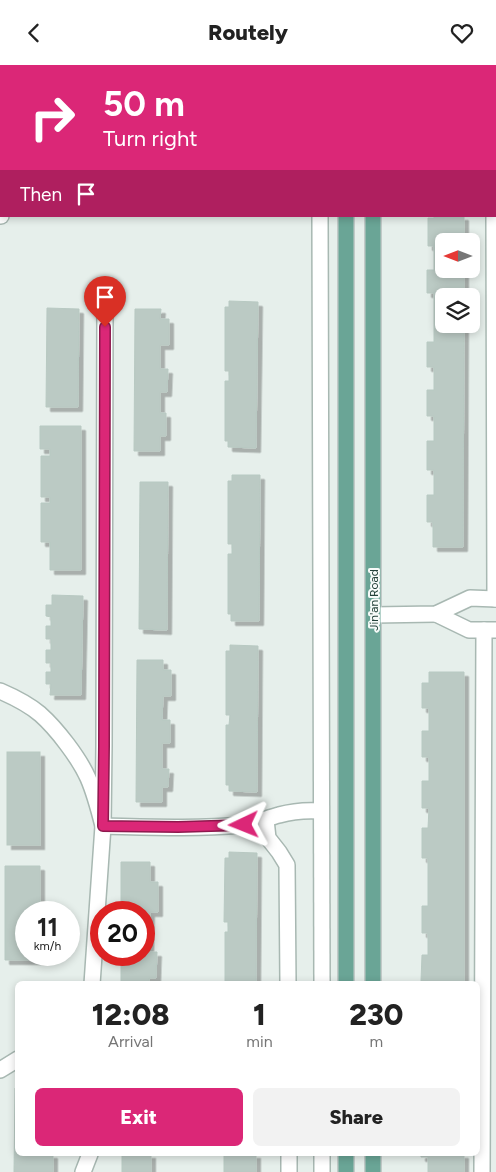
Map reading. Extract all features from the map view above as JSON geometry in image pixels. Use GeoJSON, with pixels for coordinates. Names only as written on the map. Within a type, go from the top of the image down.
{"type":"FeatureCollection","features":[{"type":"Feature","properties":{"kind":"main road"},"geometry":{"type":"LineString","coordinates":[[346,217],[346,981]]}},
{"type":"Feature","properties":{"kind":"main road","name":"Jin'an Road"},"geometry":{"type":"LineString","coordinates":[[373,217],[373,981]]}},
{"type":"Feature","properties":{"kind":"main road"},"geometry":{"type":"LineString","coordinates":[[346,1156],[346,1172]]}},
{"type":"Feature","properties":{"kind":"main road"},"geometry":{"type":"LineString","coordinates":[[373,1156],[373,1172]]}},
{"type":"Feature","properties":{"kind":"street"},"geometry":{"type":"LineString","coordinates":[[320,217],[322,981]]}},
{"type":"Feature","properties":{"kind":"street"},"geometry":{"type":"LineString","coordinates":[[374,615],[436,614],[470,598],[495,599],[494,217]]}},
{"type":"Feature","properties":{"kind":"street"},"geometry":{"type":"LineString","coordinates":[[92,981],[103,826],[105,307]]}},
{"type":"Feature","properties":{"kind":"street"},"geometry":{"type":"LineString","coordinates":[[436,614],[469,630],[490,630],[482,1172]]}},
{"type":"Feature","properties":{"kind":"street"},"geometry":{"type":"LineString","coordinates":[[0,691],[22,701],[39,713],[74,754],[88,777],[96,798],[103,826]]}},
{"type":"Feature","properties":{"kind":"street"},"geometry":{"type":"LineString","coordinates":[[103,826],[178,827],[244,825],[302,810],[321,811]]}},
{"type":"Feature","properties":{"kind":"street"},"geometry":{"type":"LineString","coordinates":[[266,820],[268,838],[287,865],[288,981]]}},
{"type":"Feature","properties":{"kind":"street"},"geometry":{"type":"LineString","coordinates":[[0,1070],[15,1061]]}},
{"type":"Feature","properties":{"kind":"street"},"geometry":{"type":"LineString","coordinates":[[83,1172],[89,1156]]}},
{"type":"Feature","properties":{"kind":"street"},"geometry":{"type":"LineString","coordinates":[[288,1156],[289,1172]]}},
{"type":"Feature","properties":{"kind":"street"},"geometry":{"type":"LineString","coordinates":[[322,1156],[322,1172]]}},
{"type":"Feature","properties":{"kind":"building"},"geometry":{"type":"Polygon","coordinates":[[[464,217],[464,233],[435,233],[435,278],[464,278],[464,288],[435,288],[435,333],[464,333],[463,547],[433,547],[433,522],[427,522],[427,495],[434,495],[434,470],[427,470],[427,441],[434,441],[434,416],[427,416],[427,390],[434,390],[434,367],[427,367],[427,342],[434,342],[434,293],[427,293],[427,270],[434,270],[434,246],[428,246],[428,218],[464,217]]]}},
{"type":"Feature","properties":{"kind":"building"},"geometry":{"type":"Polygon","coordinates":[[[229,301],[258,302],[256,448],[228,447],[228,441],[225,441],[225,381],[229,381],[229,371],[225,371],[225,307],[229,307],[229,301]]]}},
{"type":"Feature","properties":{"kind":"building"},"geometry":{"type":"Polygon","coordinates":[[[47,308],[79,309],[78,407],[46,407],[47,308]]]}},
{"type":"Feature","properties":{"kind":"building"},"geometry":{"type":"Polygon","coordinates":[[[135,309],[161,309],[160,319],[169,319],[169,345],[160,345],[160,369],[168,369],[167,392],[160,392],[160,413],[166,413],[166,436],[160,436],[160,451],[134,451],[135,309]]]}},
{"type":"Feature","properties":{"kind":"building"},"geometry":{"type":"Polygon","coordinates":[[[40,426],[81,426],[81,570],[50,570],[50,542],[41,542],[41,503],[50,503],[50,497],[41,497],[41,456],[50,456],[50,449],[40,449],[40,426]]]}},
{"type":"Feature","properties":{"kind":"building"},"geometry":{"type":"Polygon","coordinates":[[[232,475],[260,475],[259,621],[231,621],[231,614],[228,614],[228,554],[232,554],[232,544],[228,544],[228,481],[232,481],[232,475]]]}},
{"type":"Feature","properties":{"kind":"building"},"geometry":{"type":"Polygon","coordinates":[[[140,482],[168,482],[167,630],[139,629],[140,482]]]}},
{"type":"Feature","properties":{"kind":"building"},"geometry":{"type":"Polygon","coordinates":[[[52,595],[83,596],[81,695],[50,695],[51,684],[46,684],[46,672],[51,672],[51,663],[46,663],[46,650],[51,650],[51,639],[46,639],[46,626],[51,626],[51,617],[46,616],[46,605],[52,605],[52,595]]]}},
{"type":"Feature","properties":{"kind":"building"},"geometry":{"type":"Polygon","coordinates":[[[230,645],[258,646],[257,792],[229,791],[229,785],[226,785],[226,725],[229,725],[230,715],[226,715],[226,651],[230,651],[230,645]]]}},
{"type":"Feature","properties":{"kind":"building"},"geometry":{"type":"Polygon","coordinates":[[[137,660],[163,660],[163,670],[171,670],[171,696],[163,696],[162,720],[170,720],[170,743],[162,743],[162,769],[169,769],[168,787],[162,787],[162,802],[136,802],[137,660]]]}},
{"type":"Feature","properties":{"kind":"building"},"geometry":{"type":"Polygon","coordinates":[[[429,672],[464,672],[464,981],[421,981],[422,955],[428,955],[428,933],[422,933],[422,906],[428,906],[428,858],[422,858],[422,828],[428,828],[429,808],[422,808],[422,781],[429,781],[429,757],[422,757],[422,731],[429,731],[429,708],[422,708],[422,683],[429,683],[429,672]]]}},
{"type":"Feature","properties":{"kind":"building"},"geometry":{"type":"Polygon","coordinates":[[[7,752],[40,752],[40,845],[7,845],[7,752]]]}},
{"type":"Feature","properties":{"kind":"building"},"geometry":{"type":"Polygon","coordinates":[[[229,852],[257,853],[256,981],[225,981],[225,932],[228,932],[228,922],[224,922],[225,858],[229,858],[229,852]]]}},
{"type":"Feature","properties":{"kind":"building"},"geometry":{"type":"Polygon","coordinates":[[[121,862],[150,862],[150,882],[158,882],[158,912],[155,912],[155,901],[121,901],[121,862]]]}},
{"type":"Feature","properties":{"kind":"building"},"geometry":{"type":"Polygon","coordinates":[[[5,866],[40,866],[40,901],[15,901],[15,960],[5,960],[5,866]]]}},
{"type":"Feature","properties":{"kind":"building"},"geometry":{"type":"Polygon","coordinates":[[[155,952],[157,952],[156,978],[149,978],[149,981],[121,981],[121,966],[155,966],[155,952]]]}},
{"type":"Feature","properties":{"kind":"building"},"geometry":{"type":"Polygon","coordinates":[[[15,1088],[15,1156],[53,1156],[53,1172],[14,1172],[15,1088]]]}},
{"type":"Feature","properties":{"kind":"building"},"geometry":{"type":"Polygon","coordinates":[[[122,1156],[151,1156],[151,1172],[122,1172],[122,1156]]]}},
{"type":"Feature","properties":{"kind":"building"},"geometry":{"type":"Polygon","coordinates":[[[224,1156],[256,1156],[256,1172],[224,1172],[224,1156]]]}},
{"type":"Feature","properties":{"kind":"building"},"geometry":{"type":"Polygon","coordinates":[[[464,1156],[464,1172],[428,1172],[428,1157],[421,1157],[464,1156]]]}},
{"type":"Feature","properties":{"kind":"route"},"geometry":{"type":"LineString","coordinates":[[105,327],[103,826],[178,827],[244,825]]}}]}
